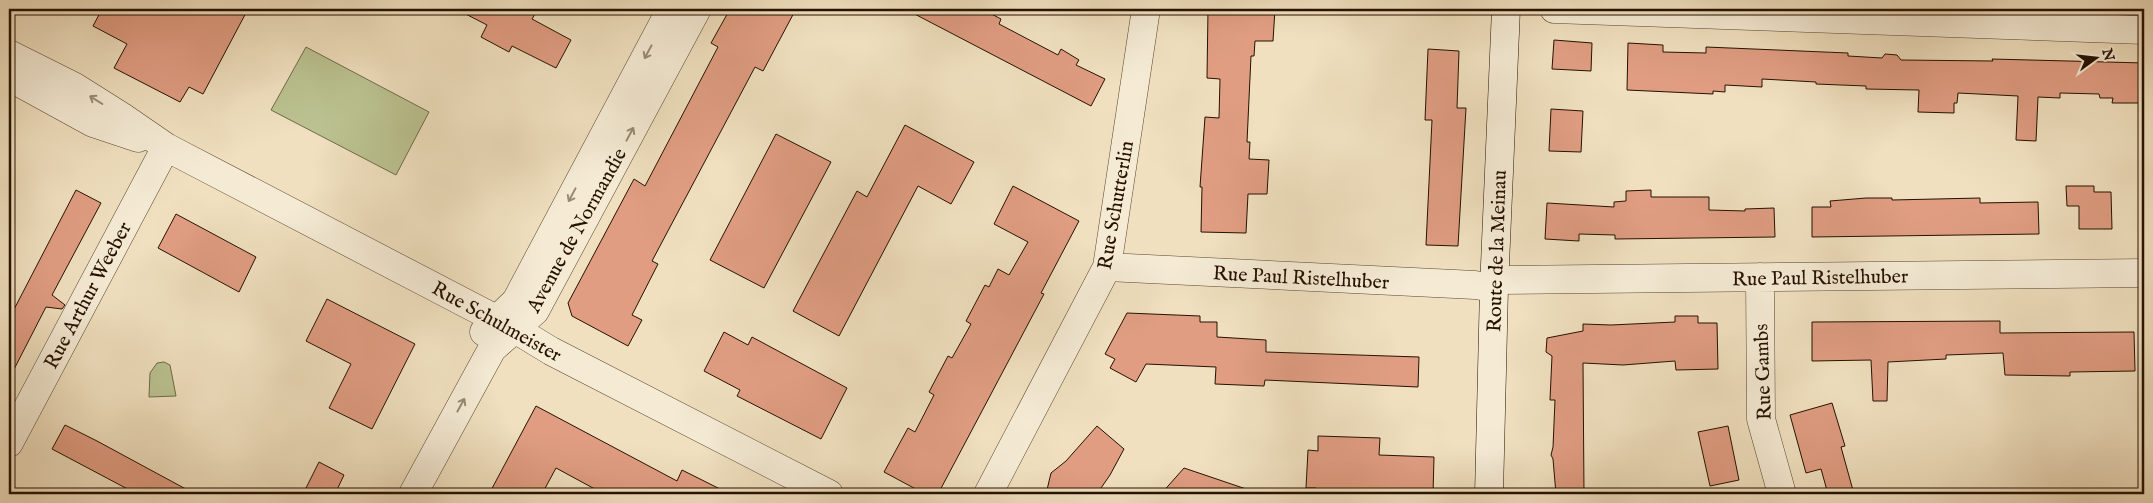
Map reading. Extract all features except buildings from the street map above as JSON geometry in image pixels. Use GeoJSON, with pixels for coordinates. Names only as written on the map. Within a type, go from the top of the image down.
{"type":"FeatureCollection","features":[{"type":"Feature","properties":{"kind":"street","name":"Avenue de Normandie"},"geometry":{"type":"LineString","coordinates":[[413,494],[506,324],[516,301],[671,9]]}},
{"type":"Feature","properties":{"kind":"street","name":"Avenue de Normandie"},"geometry":{"type":"LineString","coordinates":[[394,494],[476,340],[535,311],[697,9]]}},
{"type":"Feature","properties":{"kind":"street","name":"Rue Schutterlin"},"geometry":{"type":"LineString","coordinates":[[988,494],[1107,267],[1146,9]]}},
{"type":"Feature","properties":{"kind":"street","name":"Route de la Meinau"},"geometry":{"type":"LineString","coordinates":[[1489,494],[1506,9]]}},
{"type":"Feature","properties":{"kind":"street"},"geometry":{"type":"LineString","coordinates":[[1554,9],[1770,13],[2144,30]]}},
{"type":"Feature","properties":{"kind":"street","name":"Rue Schulmeister"},"geometry":{"type":"LineString","coordinates":[[9,54],[75,87],[166,147],[506,324],[551,351],[829,494]]}},
{"type":"Feature","properties":{"kind":"street","name":"Rue Schulmeister"},"geometry":{"type":"LineString","coordinates":[[9,77],[93,123],[166,147]]}},
{"type":"Feature","properties":{"kind":"street","name":"Rue Arthur Weeber"},"geometry":{"type":"LineString","coordinates":[[9,443],[166,147]]}},
{"type":"Feature","properties":{"kind":"street","name":"Rue Paul Ristelhuber"},"geometry":{"type":"LineString","coordinates":[[1107,267],[1475,285],[1760,277],[2144,273]]}},
{"type":"Feature","properties":{"kind":"street","name":"Rue Gambs"},"geometry":{"type":"LineString","coordinates":[[1760,277],[1761,419],[1782,494]]}},
{"type":"Feature","properties":{"kind":"green space"},"geometry":{"type":"Polygon","coordinates":[[[306,47],[429,112],[396,175],[271,110],[306,47]]]}},
{"type":"Feature","properties":{"kind":"green space"},"geometry":{"type":"Polygon","coordinates":[[[164,362],[170,365],[176,396],[149,397],[150,373],[157,363],[164,362]]]}}]}
